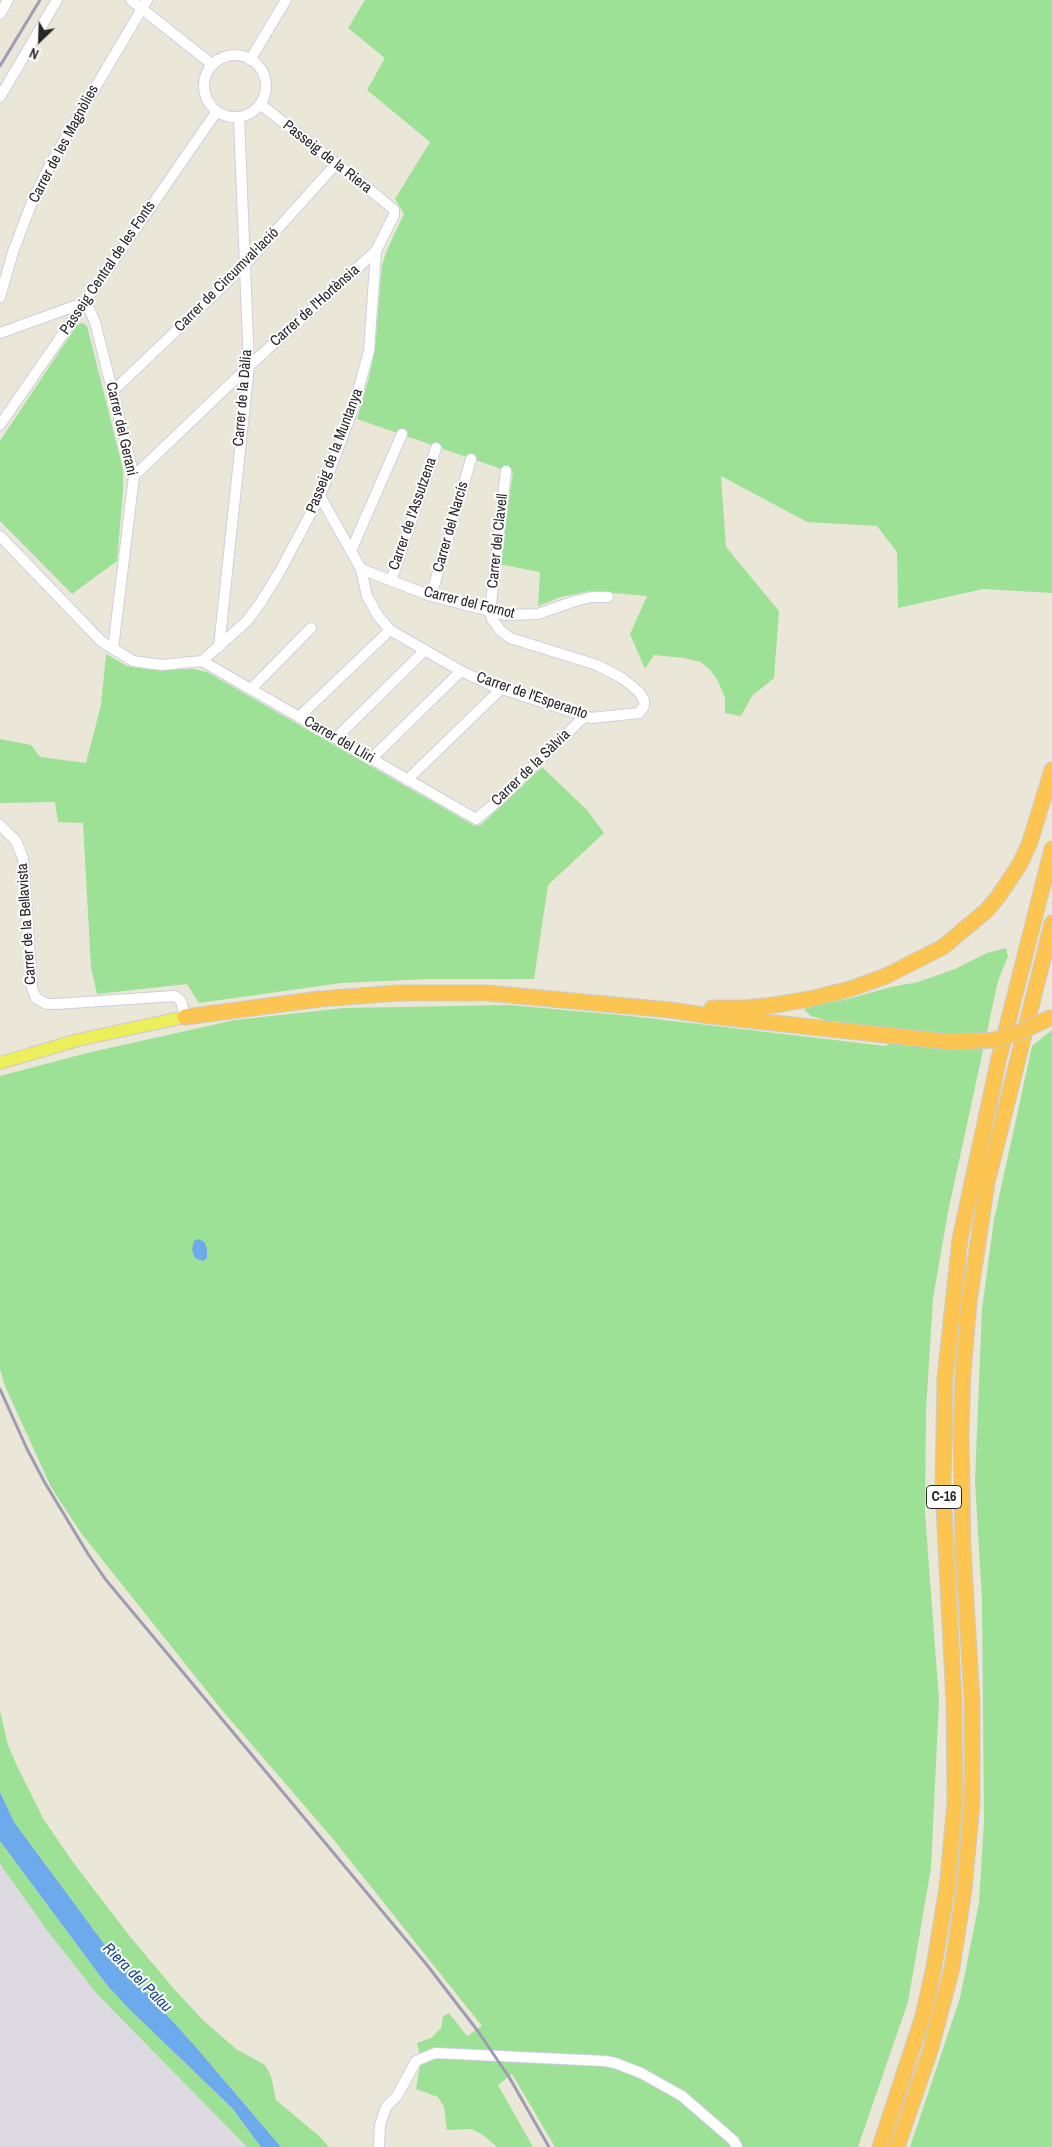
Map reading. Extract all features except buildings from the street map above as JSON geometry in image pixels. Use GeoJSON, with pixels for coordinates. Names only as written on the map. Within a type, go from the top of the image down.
{"type":"FeatureCollection","features":[{"type":"Feature","properties":{"kind":"highway"},"geometry":{"type":"LineString","coordinates":[[670,1010],[745,1008],[810,999],[850,989],[886,976],[942,947],[986,911],[1020,864],[1030,842],[1052,770]]}},
{"type":"Feature","properties":{"kind":"highway","name":"C-16"},"geometry":{"type":"LineString","coordinates":[[880,2147],[923,2016],[932,1976],[947,1888],[955,1803],[954,1702],[943,1489],[945,1378],[960,1239],[999,1058],[1052,849]]}},
{"type":"Feature","properties":{"kind":"highway","name":"C-16"},"geometry":{"type":"LineString","coordinates":[[897,2147],[931,2048],[952,1968],[964,1890],[972,1804],[972,1702],[963,1539],[961,1433],[962,1373],[969,1302],[987,1183],[1052,923]]}},
{"type":"Feature","properties":{"kind":"highway"},"geometry":{"type":"LineString","coordinates":[[185,1017],[320,999],[441,992],[557,998],[952,1042],[994,1040],[1029,1029],[1052,1017]]}},
{"type":"Feature","properties":{"kind":"main road"},"geometry":{"type":"LineString","coordinates":[[0,1063],[78,1040],[185,1017]]}},
{"type":"Feature","properties":{"kind":"street"},"geometry":{"type":"LineString","coordinates":[[0,14],[8,0]]}},
{"type":"Feature","properties":{"kind":"street"},"geometry":{"type":"LineString","coordinates":[[0,97],[57,0]]}},
{"type":"Feature","properties":{"kind":"street"},"geometry":{"type":"LineString","coordinates":[[131,0],[144,4],[213,66]]}},
{"type":"Feature","properties":{"kind":"street"},"geometry":{"type":"LineString","coordinates":[[250,60],[286,0]]}},
{"type":"Feature","properties":{"kind":"street","name":"Carrer de les Magnòlies"},"geometry":{"type":"LineString","coordinates":[[0,297],[13,252],[32,202],[52,161],[144,4]]}},
{"type":"Feature","properties":{"kind":"street"},"geometry":{"type":"LineString","coordinates":[[234,56],[250,60],[259,67],[265,77],[265,94],[260,104],[249,114],[239,117],[226,116],[217,112],[207,100],[205,92],[206,77],[213,66],[225,57],[234,56]]}},
{"type":"Feature","properties":{"kind":"street","name":"Passeig de la Riera"},"geometry":{"type":"LineString","coordinates":[[260,104],[394,210]]}},
{"type":"Feature","properties":{"kind":"street","name":"Passeig Central de les Fonts"},"geometry":{"type":"LineString","coordinates":[[0,425],[217,112]]}},
{"type":"Feature","properties":{"kind":"street","name":"Carrer de la Dàlia"},"geometry":{"type":"LineString","coordinates":[[218,648],[249,366],[239,117]]}},
{"type":"Feature","properties":{"kind":"street","name":"Carrer de Circumval·lació"},"geometry":{"type":"LineString","coordinates":[[113,391],[244,266],[336,164]]}},
{"type":"Feature","properties":{"kind":"street","name":"Carrer de l'Hortènsia"},"geometry":{"type":"LineString","coordinates":[[134,476],[249,366],[376,252],[391,223],[394,210]]}},
{"type":"Feature","properties":{"kind":"street","name":"Passeig de la Muntanya"},"geometry":{"type":"LineString","coordinates":[[202,661],[247,621],[261,602],[280,573],[320,496],[354,409],[369,351],[376,252]]}},
{"type":"Feature","properties":{"kind":"street"},"geometry":{"type":"LineString","coordinates":[[0,333],[86,302]]}},
{"type":"Feature","properties":{"kind":"street","name":"Carrer del Gerani"},"geometry":{"type":"LineString","coordinates":[[86,302],[95,322],[134,476],[113,649]]}},
{"type":"Feature","properties":{"kind":"street"},"geometry":{"type":"LineString","coordinates":[[351,551],[402,434]]}},
{"type":"Feature","properties":{"kind":"street","name":"Carrer de l'Assutzena"},"geometry":{"type":"LineString","coordinates":[[391,580],[436,448]]}},
{"type":"Feature","properties":{"kind":"street","name":"Carrer del Narcís"},"geometry":{"type":"LineString","coordinates":[[431,596],[471,459]]}},
{"type":"Feature","properties":{"kind":"street","name":"Carrer del Clavell"},"geometry":{"type":"LineString","coordinates":[[490,612],[506,471]]}},
{"type":"Feature","properties":{"kind":"street","name":"Carrer de l'Esperanto"},"geometry":{"type":"LineString","coordinates":[[320,496],[361,569],[367,596],[378,616],[390,630],[461,670],[501,689],[591,718],[639,713],[644,706],[644,700],[632,684],[603,668],[510,638],[495,625],[490,612]]}},
{"type":"Feature","properties":{"kind":"street"},"geometry":{"type":"LineString","coordinates":[[0,536],[101,640],[113,649],[133,661],[148,664],[186,664],[202,661]]}},
{"type":"Feature","properties":{"kind":"street","name":"Carrer del Fornot"},"geometry":{"type":"LineString","coordinates":[[361,569],[431,596],[490,612],[520,616],[538,614],[592,597],[608,597]]}},
{"type":"Feature","properties":{"kind":"street"},"geometry":{"type":"LineString","coordinates":[[251,689],[311,628]]}},
{"type":"Feature","properties":{"kind":"street"},"geometry":{"type":"LineString","coordinates":[[300,717],[390,630]]}},
{"type":"Feature","properties":{"kind":"street"},"geometry":{"type":"LineString","coordinates":[[336,738],[426,650]]}},
{"type":"Feature","properties":{"kind":"street","name":"Carrer del Lliri"},"geometry":{"type":"LineString","coordinates":[[202,661],[476,818]]}},
{"type":"Feature","properties":{"kind":"street"},"geometry":{"type":"LineString","coordinates":[[371,759],[461,670]]}},
{"type":"Feature","properties":{"kind":"street"},"geometry":{"type":"LineString","coordinates":[[407,780],[501,689]]}},
{"type":"Feature","properties":{"kind":"street","name":"Carrer de la Sàlvia"},"geometry":{"type":"LineString","coordinates":[[476,818],[492,806],[585,716]]}},
{"type":"Feature","properties":{"kind":"street","name":"Carrer de la Bellavista"},"geometry":{"type":"LineString","coordinates":[[0,825],[10,834],[20,848],[23,858],[32,988],[36,998],[47,1004],[56,1004],[175,996],[181,1001],[185,1017]]}},
{"type":"Feature","properties":{"kind":"street"},"geometry":{"type":"LineString","coordinates":[[379,2147],[380,2125],[386,2107],[397,2096],[416,2061],[435,2053],[606,2060],[641,2073],[682,2096],[734,2141],[738,2147]]}},
{"type":"Feature","properties":{"kind":"shaded area"},"geometry":{"type":"Polygon","coordinates":[[[0,1863],[46,1929],[97,1994],[247,2147],[0,2147],[0,1863]]]}},
{"type":"Feature","properties":{"kind":"green space"},"geometry":{"type":"Polygon","coordinates":[[[365,0],[1052,0],[1052,593],[983,589],[898,608],[897,552],[877,526],[807,522],[721,476],[726,547],[779,611],[774,678],[752,696],[741,716],[725,713],[725,698],[718,681],[701,662],[654,655],[645,669],[630,634],[647,596],[590,591],[561,597],[538,606],[540,572],[499,564],[513,473],[357,419],[375,348],[382,265],[404,214],[395,199],[430,142],[367,90],[385,58],[348,28],[365,0]]]}},
{"type":"Feature","properties":{"kind":"green space"},"geometry":{"type":"Polygon","coordinates":[[[82,323],[87,326],[123,469],[123,491],[117,561],[72,594],[0,521],[0,441],[77,325],[82,323]]]}},
{"type":"Feature","properties":{"kind":"green space"},"geometry":{"type":"Polygon","coordinates":[[[106,654],[127,666],[153,670],[194,669],[207,672],[475,826],[481,825],[542,767],[587,810],[604,833],[548,885],[534,979],[428,979],[341,983],[199,1003],[187,984],[97,994],[91,967],[83,823],[58,822],[55,802],[0,803],[0,739],[31,745],[40,757],[86,763],[101,705],[106,654]]]}},
{"type":"Feature","properties":{"kind":"green space"},"geometry":{"type":"Polygon","coordinates":[[[1006,948],[1008,956],[998,981],[948,1212],[933,1298],[926,1411],[925,1513],[939,1700],[931,1868],[908,2002],[858,2147],[555,2147],[512,2074],[498,2085],[533,2147],[497,2147],[483,2135],[472,2129],[447,2130],[444,2107],[438,2097],[416,2089],[421,2060],[417,2043],[431,2038],[441,2028],[443,2016],[449,2013],[467,2036],[482,2026],[333,1839],[222,1710],[81,1533],[51,1487],[5,1386],[0,1369],[0,1076],[87,1053],[235,1020],[344,1008],[509,1005],[630,1016],[886,1046],[893,1039],[811,1016],[804,1010],[810,1005],[844,1000],[891,987],[918,982],[955,969],[987,953],[1006,948]]]}},
{"type":"Feature","properties":{"kind":"green space"},"geometry":{"type":"Polygon","coordinates":[[[1052,1030],[1052,2147],[910,2147],[960,1998],[979,1903],[984,1820],[982,1600],[975,1481],[982,1309],[994,1220],[1032,1046],[1052,1030]]]}},
{"type":"Feature","properties":{"kind":"green space"},"geometry":{"type":"Polygon","coordinates":[[[0,1711],[8,1745],[18,1768],[44,1820],[75,1865],[132,1939],[174,1989],[203,2020],[236,2049],[265,2065],[271,2076],[276,2100],[319,2136],[329,2147],[281,2147],[195,2046],[113,1956],[14,1822],[0,1792],[0,1711]]]}},
{"type":"Feature","properties":{"kind":"green space"},"geometry":{"type":"Polygon","coordinates":[[[0,1841],[106,1984],[128,2008],[232,2108],[261,2147],[247,2147],[97,1994],[46,1929],[3,1868],[0,1863],[0,1841]]]}},
{"type":"Feature","properties":{"kind":"water"},"geometry":{"type":"Polygon","coordinates":[[[199,1239],[205,1243],[207,1249],[207,1258],[203,1261],[195,1258],[192,1250],[194,1241],[199,1239]]]}},
{"type":"Feature","properties":{"kind":"water"},"geometry":{"type":"Polygon","coordinates":[[[0,1792],[14,1822],[113,1956],[195,2046],[281,2147],[261,2147],[232,2108],[128,2008],[106,1984],[0,1841],[0,1792]]]}},
{"type":"Feature","properties":{"kind":"railway"},"geometry":{"type":"LineString","coordinates":[[0,66],[40,0]]}},
{"type":"Feature","properties":{"kind":"railway"},"geometry":{"type":"LineString","coordinates":[[0,1389],[27,1449],[45,1483],[106,1580],[427,1965],[477,2030],[509,2077],[549,2147]]}},
{"type":"Feature","properties":{"kind":"water label","name":"Riera del Palau"},"geometry":{"type":"Point","coordinates":[137,1978]}}]}
